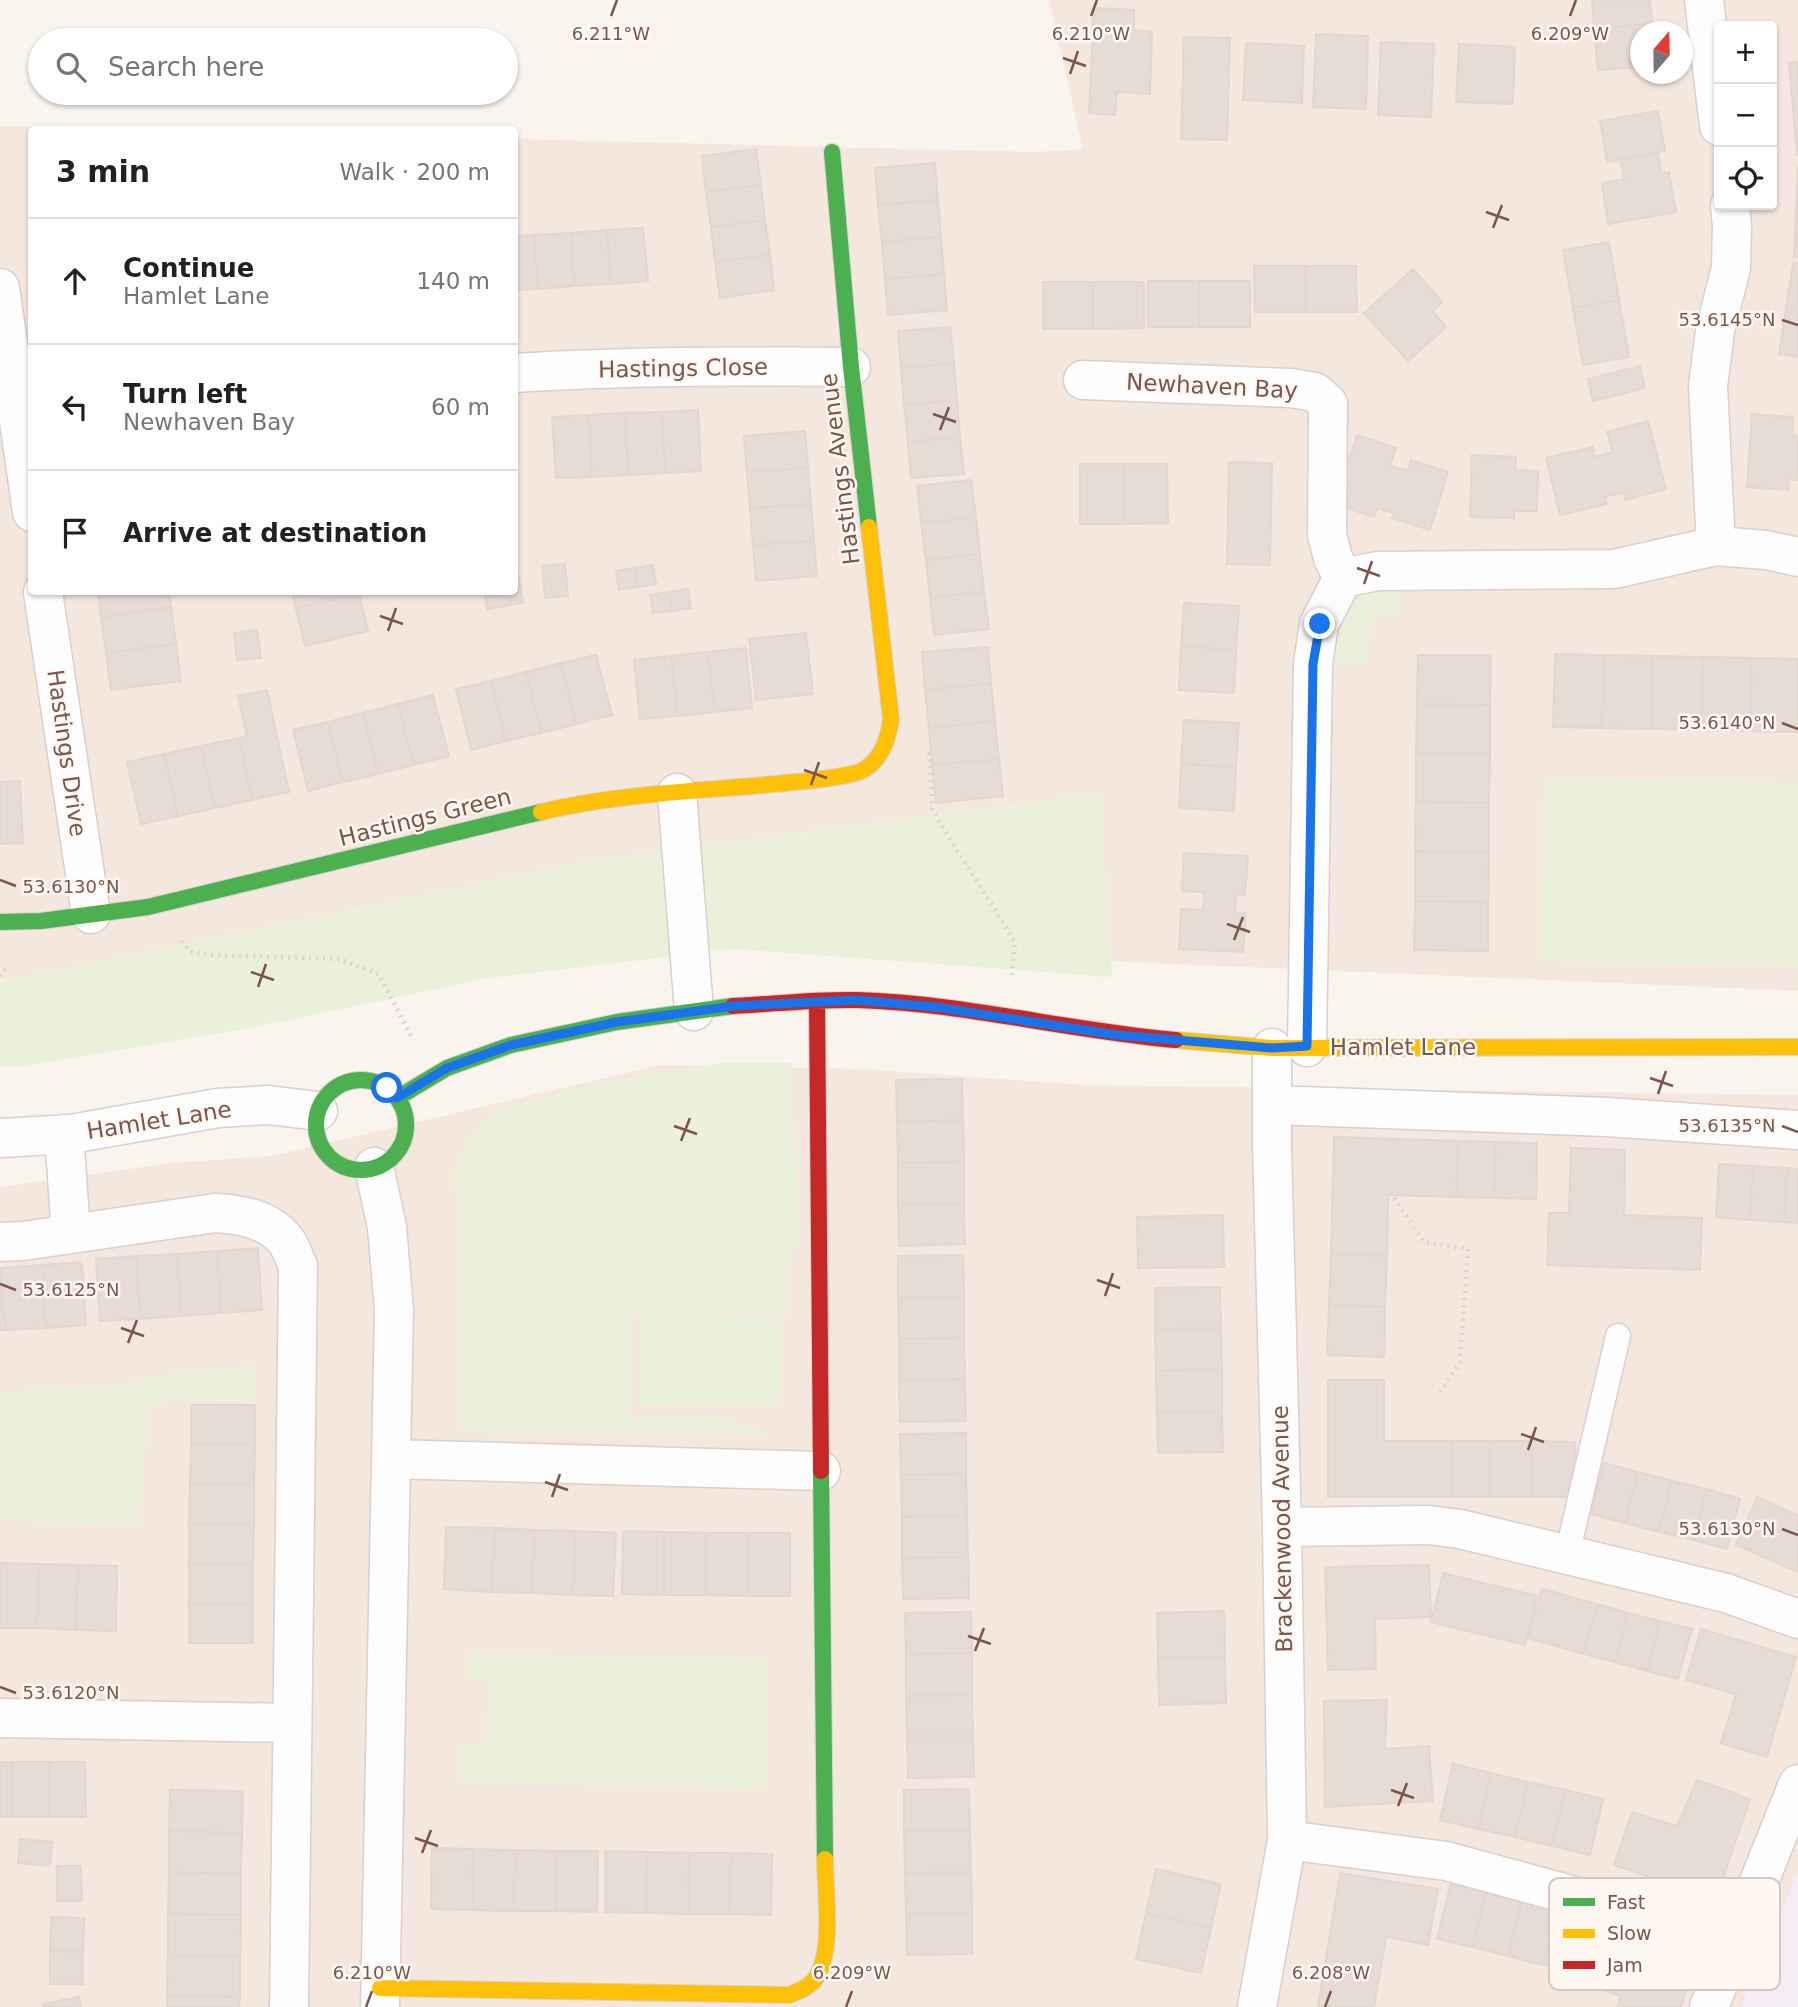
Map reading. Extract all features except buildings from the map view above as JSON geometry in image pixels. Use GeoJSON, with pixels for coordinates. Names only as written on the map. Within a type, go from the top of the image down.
{"type":"FeatureCollection","features":[{"type":"Feature","properties":{"kind":"street"},"geometry":{"type":"LineString","coordinates":[[1704,0],[1714,84]]}},
{"type":"Feature","properties":{"kind":"street","name":"Hastings Avenue"},"geometry":{"type":"LineString","coordinates":[[832,152],[851,367],[891,719],[887,742],[878,757],[863,771]]}},
{"type":"Feature","properties":{"kind":"street"},"geometry":{"type":"LineString","coordinates":[[1716,546],[1708,386],[1715,331],[1731,268],[1730,210]]}},
{"type":"Feature","properties":{"kind":"street"},"geometry":{"type":"LineString","coordinates":[[0,288],[19,442],[28,490]]}},
{"type":"Feature","properties":{"kind":"street","name":"Hastings Close"},"geometry":{"type":"LineString","coordinates":[[518,373],[741,366],[851,367]]}},
{"type":"Feature","properties":{"kind":"street","name":"Newhaven Bay"},"geometry":{"type":"LineString","coordinates":[[1083,380],[1291,388],[1315,392],[1328,404],[1327,536],[1333,558],[1343,578]]}},
{"type":"Feature","properties":{"kind":"street"},"geometry":{"type":"LineString","coordinates":[[1290,1047],[1313,664],[1320,624],[1343,578],[1378,571],[1614,569],[1716,546],[1798,556]]}},
{"type":"Feature","properties":{"kind":"street","name":"Hastings Drive"},"geometry":{"type":"LineString","coordinates":[[43,595],[90,914]]}},
{"type":"Feature","properties":{"kind":"street","name":"Hastings Green"},"geometry":{"type":"LineString","coordinates":[[0,922],[41,921],[164,903],[550,810],[677,793],[822,779],[863,771]]}},
{"type":"Feature","properties":{"kind":"street"},"geometry":{"type":"LineString","coordinates":[[677,793],[694,1011]]}},
{"type":"Feature","properties":{"kind":"street","name":"Hamlet Lane"},"geometry":{"type":"LineString","coordinates":[[397,1098],[447,1068],[511,1045],[617,1022],[734,1006],[856,1000],[922,1005],[1117,1035],[1290,1047],[1798,1047]]}},
{"type":"Feature","properties":{"kind":"street"},"geometry":{"type":"LineString","coordinates":[[374,1167],[387,1227],[394,1310],[380,1998],[789,1995],[807,1989],[820,1973],[826,1946],[817,1002]]}},
{"type":"Feature","properties":{"kind":"street","name":"Brackenwood Avenue"},"geometry":{"type":"LineString","coordinates":[[1258,2007],[1287,1840],[1272,1105],[1290,1047]]}},
{"type":"Feature","properties":{"kind":"street"},"geometry":{"type":"LineString","coordinates":[[347,1082],[375,1082],[387,1088],[397,1098],[403,1111],[403,1139],[397,1152],[387,1161],[360,1170],[346,1168],[324,1151],[318,1138],[318,1111],[334,1088],[347,1082]]}},
{"type":"Feature","properties":{"kind":"street","name":"Hamlet Lane"},"geometry":{"type":"LineString","coordinates":[[0,1138],[64,1134],[218,1108],[268,1105],[318,1111]]}},
{"type":"Feature","properties":{"kind":"street"},"geometry":{"type":"LineString","coordinates":[[1272,1105],[1607,1117],[1798,1130]]}},
{"type":"Feature","properties":{"kind":"street"},"geometry":{"type":"LineString","coordinates":[[64,1134],[71,1234]]}},
{"type":"Feature","properties":{"kind":"street"},"geometry":{"type":"LineString","coordinates":[[0,1242],[215,1213],[241,1214],[268,1225],[286,1241],[298,1266],[289,2007]]}},
{"type":"Feature","properties":{"kind":"street"},"geometry":{"type":"LineString","coordinates":[[391,1459],[821,1471]]}},
{"type":"Feature","properties":{"kind":"street"},"geometry":{"type":"LineString","coordinates":[[1282,1527],[1429,1525],[1460,1529],[1726,1593],[1798,1619]]}},
{"type":"Feature","properties":{"kind":"street"},"geometry":{"type":"LineString","coordinates":[[0,1718],[292,1723]]}},
{"type":"Feature","properties":{"kind":"street"},"geometry":{"type":"LineString","coordinates":[[1761,1878],[1798,1784]]}},
{"type":"Feature","properties":{"kind":"street"},"geometry":{"type":"LineString","coordinates":[[1287,1840],[1446,1861],[1549,1889]]}},
{"type":"Feature","properties":{"kind":"street"},"geometry":{"type":"LineString","coordinates":[[1709,2007],[1716,1990]]}},
{"type":"Feature","properties":{"kind":"lane"},"geometry":{"type":"LineString","coordinates":[[1567,1555],[1618,1336]]}},
{"type":"Feature","properties":{"kind":"path"},"geometry":{"type":"LineString","coordinates":[[889,728],[930,755],[932,810],[1015,942],[1008,1018]]}},
{"type":"Feature","properties":{"kind":"path"},"geometry":{"type":"LineString","coordinates":[[164,903],[174,931],[190,952],[339,959],[379,974],[432,1076]]}},
{"type":"Feature","properties":{"kind":"path"},"geometry":{"type":"LineString","coordinates":[[1394,1198],[1424,1242],[1468,1249],[1460,1362],[1438,1396]]}},
{"type":"Feature","properties":{"kind":"shaded area"},"geometry":{"type":"Polygon","coordinates":[[[1049,0],[1798,0],[1798,991],[1106,961],[1101,793],[590,861],[12,979],[0,978],[0,126],[28,127],[28,595],[518,595],[518,139],[1036,152],[1083,149],[1049,0]]]}},
{"type":"Feature","properties":{"kind":"shaded area"},"geometry":{"type":"Polygon","coordinates":[[[661,1065],[864,1069],[1084,1085],[1798,1095],[1798,1873],[1780,1915],[1780,1878],[1549,1878],[1549,1990],[1748,1990],[1741,2007],[0,2007],[0,1187],[172,1163],[272,1156],[661,1065]]]}},
{"type":"Feature","properties":{"kind":"shaded area"},"geometry":{"type":"Polygon","coordinates":[[[1798,1873],[1798,2007],[1741,2007],[1748,1990],[1780,1990],[1780,1915],[1798,1873]]]}},
{"type":"Feature","properties":{"kind":"green space"},"geometry":{"type":"Polygon","coordinates":[[[1400,581],[1399,617],[1370,615],[1369,663],[1335,662],[1336,632],[1347,608],[1370,590],[1400,581]]]}},
{"type":"Feature","properties":{"kind":"green space"},"geometry":{"type":"Polygon","coordinates":[[[1543,778],[1798,783],[1798,966],[1539,961],[1543,778]]]}},
{"type":"Feature","properties":{"kind":"green space"},"geometry":{"type":"Polygon","coordinates":[[[1101,793],[1112,977],[734,949],[489,978],[241,1030],[20,1067],[0,1066],[0,978],[12,979],[590,861],[1101,793]]]}},
{"type":"Feature","properties":{"kind":"green space"},"geometry":{"type":"Polygon","coordinates":[[[720,1063],[791,1063],[799,1244],[790,1250],[789,1315],[631,1316],[631,1417],[710,1415],[770,1434],[502,1435],[461,1429],[461,1217],[451,1180],[469,1137],[498,1109],[594,1084],[720,1063]]]}},
{"type":"Feature","properties":{"kind":"green space"},"geometry":{"type":"Polygon","coordinates":[[[639,1319],[781,1320],[780,1406],[639,1404],[639,1319]]]}},
{"type":"Feature","properties":{"kind":"green space"},"geometry":{"type":"Polygon","coordinates":[[[256,1365],[255,1405],[185,1398],[150,1404],[138,1526],[0,1520],[0,1392],[115,1386],[172,1373],[256,1365]]]}},
{"type":"Feature","properties":{"kind":"green space"},"geometry":{"type":"Polygon","coordinates":[[[468,1653],[769,1658],[767,1788],[461,1784],[462,1744],[486,1744],[487,1679],[467,1679],[468,1653]]]}},
{"type":"Feature","properties":{"kind":"traffic: fast"},"geometry":{"type":"LineString","coordinates":[[832,152],[851,367],[869,527]]}},
{"type":"Feature","properties":{"kind":"traffic: fast"},"geometry":{"type":"LineString","coordinates":[[0,922],[41,921],[148,907],[541,812]]}},
{"type":"Feature","properties":{"kind":"traffic: fast"},"geometry":{"type":"LineString","coordinates":[[397,1098],[447,1068],[511,1045],[617,1022],[733,1006]]}},
{"type":"Feature","properties":{"kind":"traffic: fast"},"geometry":{"type":"LineString","coordinates":[[361,1080],[378,1084],[393,1093],[402,1108],[406,1125],[402,1142],[393,1157],[378,1166],[361,1170],[344,1166],[329,1157],[320,1142],[316,1125],[320,1108],[329,1093],[344,1084],[361,1080]]}},
{"type":"Feature","properties":{"kind":"traffic: fast"},"geometry":{"type":"LineString","coordinates":[[821,1471],[825,1859]]}},
{"type":"Feature","properties":{"kind":"traffic: slow"},"geometry":{"type":"LineString","coordinates":[[541,812],[628,797],[836,777],[858,772],[871,764],[884,747],[891,719],[869,527]]}},
{"type":"Feature","properties":{"kind":"traffic: slow"},"geometry":{"type":"LineString","coordinates":[[1176,1040],[1272,1048],[1798,1047]]}},
{"type":"Feature","properties":{"kind":"traffic: slow"},"geometry":{"type":"LineString","coordinates":[[380,1988],[789,1995],[811,1984],[822,1966],[827,1936],[825,1859]]}},
{"type":"Feature","properties":{"kind":"traffic: jam"},"geometry":{"type":"LineString","coordinates":[[733,1006],[826,1000],[897,1002],[1176,1040]]}},
{"type":"Feature","properties":{"kind":"traffic: jam"},"geometry":{"type":"LineString","coordinates":[[817,1002],[821,1471]]}},
{"type":"Feature","properties":{"kind":"route"},"geometry":{"type":"LineString","coordinates":[[387,1088],[397,1098],[447,1068],[511,1045],[617,1022],[734,1006],[856,1000],[936,1007],[1117,1035],[1272,1048],[1307,1046],[1313,664],[1320,624]]}}]}
